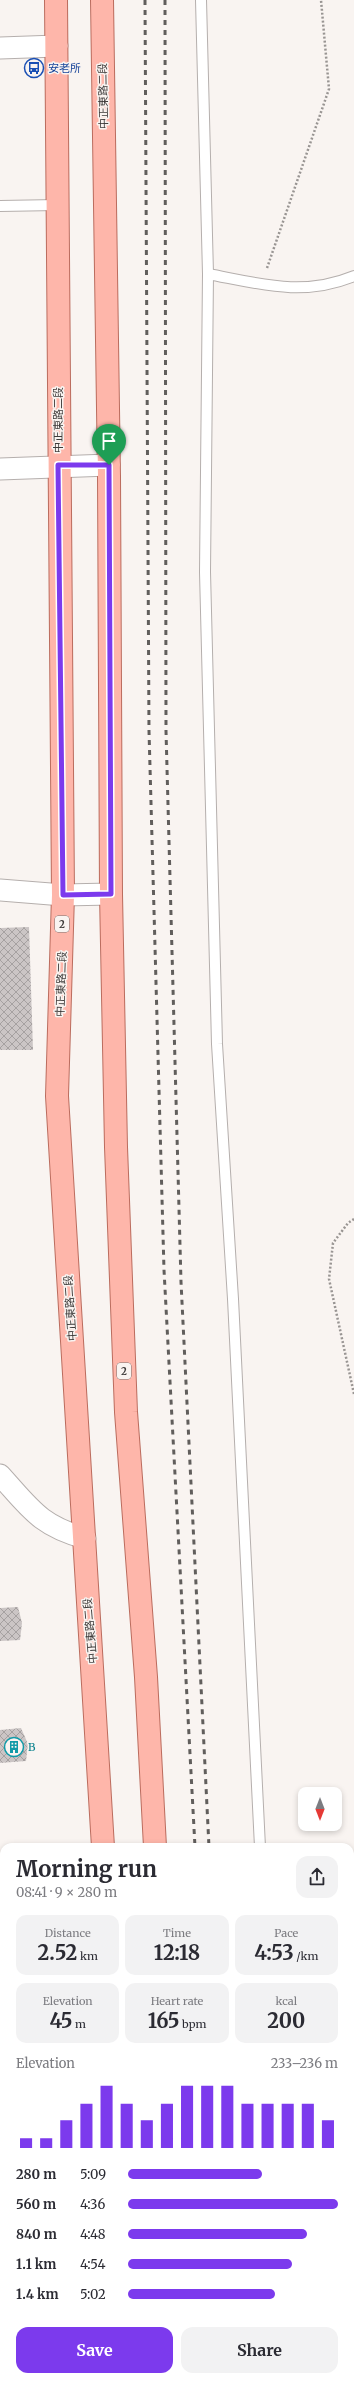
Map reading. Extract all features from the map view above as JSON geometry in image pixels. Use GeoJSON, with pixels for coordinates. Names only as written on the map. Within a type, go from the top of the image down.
{"type":"FeatureCollection","features":[{"type":"Feature","properties":{"kind":"main road","name":"中正東路二段"},"geometry":{"type":"LineString","coordinates":[[56,0],[58,465],[63,895],[57,1096],[103,1843]]}},
{"type":"Feature","properties":{"kind":"main road","name":"中正東路二段"},"geometry":{"type":"LineString","coordinates":[[102,0],[109,465],[111,894],[116,1148],[126,1412],[146,1677],[155,1843]]}},
{"type":"Feature","properties":{"kind":"street"},"geometry":{"type":"LineString","coordinates":[[0,48],[57,46]]}},
{"type":"Feature","properties":{"kind":"street"},"geometry":{"type":"LineString","coordinates":[[0,469],[58,465],[109,465]]}},
{"type":"Feature","properties":{"kind":"street"},"geometry":{"type":"LineString","coordinates":[[0,890],[63,895],[111,894]]}},
{"type":"Feature","properties":{"kind":"street"},"geometry":{"type":"LineString","coordinates":[[0,1475],[39,1519],[63,1532],[85,1538]]}},
{"type":"Feature","properties":{"kind":"lane"},"geometry":{"type":"LineString","coordinates":[[201,0],[208,274],[205,572],[217,1044],[233,1299],[260,1843]]}},
{"type":"Feature","properties":{"kind":"lane"},"geometry":{"type":"LineString","coordinates":[[0,206],[57,205]]}},
{"type":"Feature","properties":{"kind":"lane"},"geometry":{"type":"LineString","coordinates":[[208,274],[298,289],[334,285],[354,276]]}},
{"type":"Feature","properties":{"kind":"path"},"geometry":{"type":"LineString","coordinates":[[262,284],[329,89],[321,0]]}},
{"type":"Feature","properties":{"kind":"path"},"geometry":{"type":"LineString","coordinates":[[354,1219],[348,1223],[333,1243],[329,1279],[354,1394]]}},
{"type":"Feature","properties":{"kind":"building"},"geometry":{"type":"Polygon","coordinates":[[[29,927],[33,1050],[0,1050],[0,928],[29,927]]]}},
{"type":"Feature","properties":{"kind":"building"},"geometry":{"type":"Polygon","coordinates":[[[18,1607],[22,1623],[20,1640],[0,1641],[0,1608],[18,1607]]]}},
{"type":"Feature","properties":{"kind":"building","name":"B"},"geometry":{"type":"Polygon","coordinates":[[[21,1728],[28,1744],[26,1761],[0,1763],[0,1730],[21,1728]]]}},
{"type":"Feature","properties":{"kind":"railway"},"geometry":{"type":"LineString","coordinates":[[145,0],[149,731],[164,1270],[195,1843]]}},
{"type":"Feature","properties":{"kind":"railway"},"geometry":{"type":"LineString","coordinates":[[165,0],[166,731],[181,1282],[209,1843]]}},
{"type":"Feature","properties":{"kind":"place","name":"安老所"},"geometry":{"type":"Point","coordinates":[34,68]}},
{"type":"Feature","properties":{"kind":"place","name":"B"},"geometry":{"type":"Point","coordinates":[14,1747]}},
{"type":"Feature","properties":{"kind":"route"},"geometry":{"type":"LineString","coordinates":[[58,465],[109,465],[111,894],[63,895],[58,465]]}}]}
